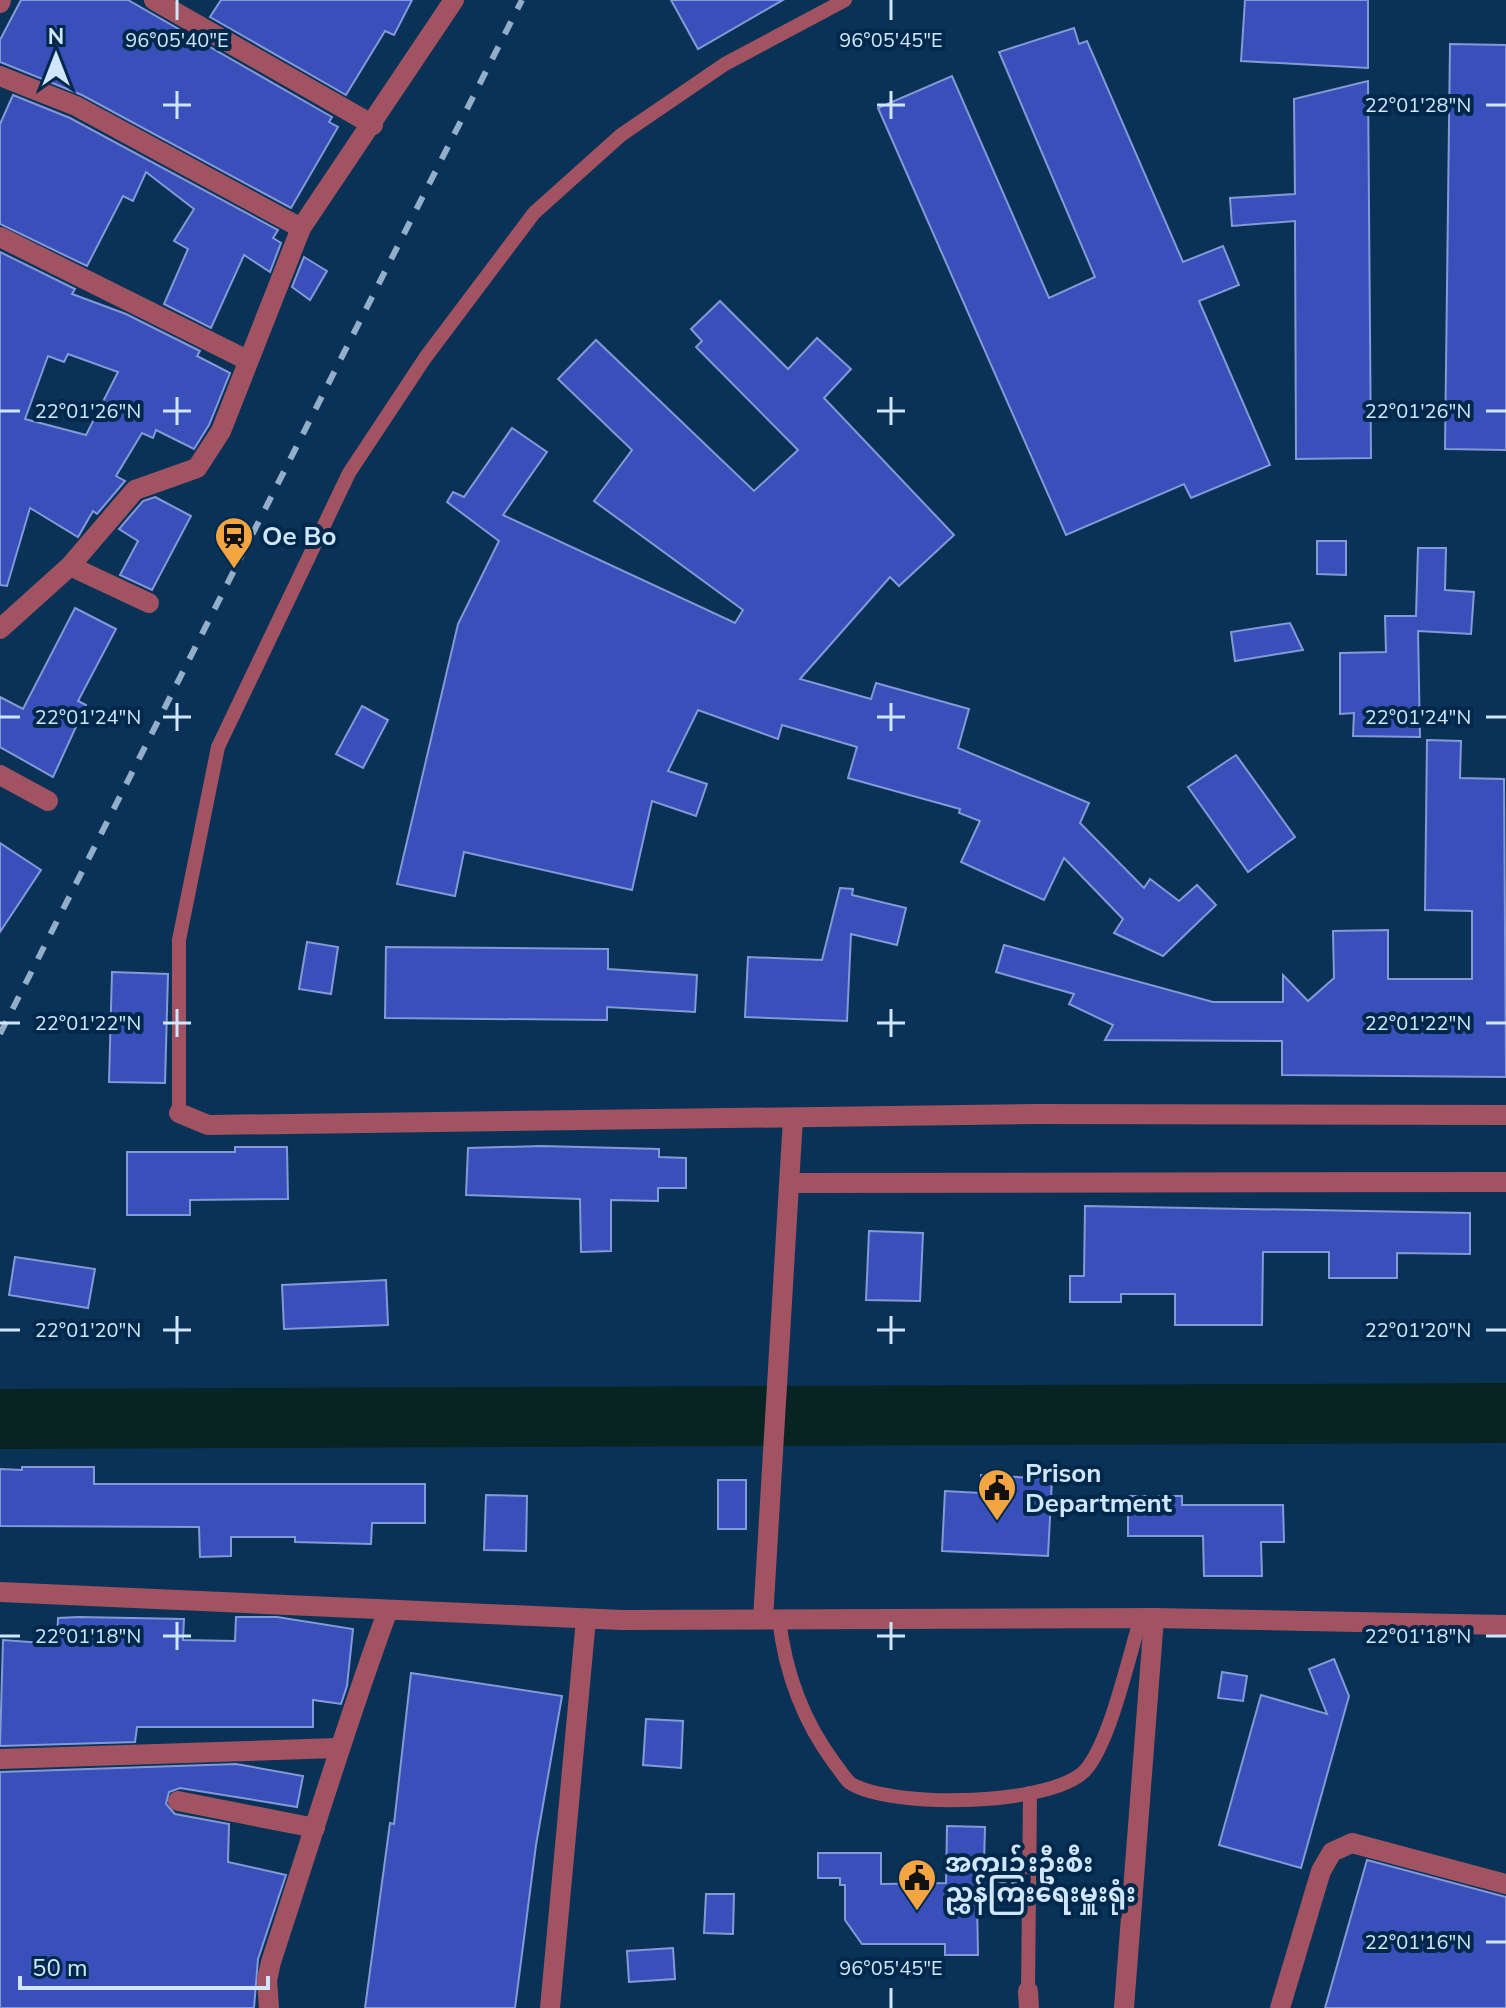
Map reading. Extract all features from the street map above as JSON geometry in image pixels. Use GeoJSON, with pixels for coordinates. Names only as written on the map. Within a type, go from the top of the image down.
{"type":"FeatureCollection","features":[{"type":"Feature","properties":{"kind":"street"},"geometry":{"type":"LineString","coordinates":[[154,0],[373,125]]}},
{"type":"Feature","properties":{"kind":"street"},"geometry":{"type":"LineString","coordinates":[[0,629],[70,566],[135,490],[197,468],[221,431],[301,228],[454,0]]}},
{"type":"Feature","properties":{"kind":"street"},"geometry":{"type":"LineString","coordinates":[[0,76],[76,106],[301,228]]}},
{"type":"Feature","properties":{"kind":"street"},"geometry":{"type":"LineString","coordinates":[[0,237],[247,360]]}},
{"type":"Feature","properties":{"kind":"street"},"geometry":{"type":"LineString","coordinates":[[70,566],[149,603]]}},
{"type":"Feature","properties":{"kind":"street"},"geometry":{"type":"LineString","coordinates":[[0,775],[48,801]]}},
{"type":"Feature","properties":{"kind":"street"},"geometry":{"type":"LineString","coordinates":[[179,1113],[208,1125],[1035,1114],[1506,1115]]}},
{"type":"Feature","properties":{"kind":"street"},"geometry":{"type":"LineString","coordinates":[[771,1619],[769,1505],[793,1118]]}},
{"type":"Feature","properties":{"kind":"street"},"geometry":{"type":"LineString","coordinates":[[790,1183],[1506,1182]]}},
{"type":"Feature","properties":{"kind":"street"},"geometry":{"type":"LineString","coordinates":[[0,1592],[586,1619],[1148,1618],[1506,1625]]}},
{"type":"Feature","properties":{"kind":"street"},"geometry":{"type":"LineString","coordinates":[[269,2008],[267,1980],[271,1962],[315,1828],[337,1748],[388,1610]]}},
{"type":"Feature","properties":{"kind":"street"},"geometry":{"type":"LineString","coordinates":[[1124,2008],[1148,1618]]}},
{"type":"Feature","properties":{"kind":"street"},"geometry":{"type":"LineString","coordinates":[[550,2008],[586,1619]]}},
{"type":"Feature","properties":{"kind":"street"},"geometry":{"type":"LineString","coordinates":[[0,1759],[337,1748]]}},
{"type":"Feature","properties":{"kind":"street"},"geometry":{"type":"LineString","coordinates":[[178,1801],[315,1828]]}},
{"type":"Feature","properties":{"kind":"street"},"geometry":{"type":"LineString","coordinates":[[1280,2008],[1321,1871],[1332,1852],[1352,1843],[1506,1882]]}},
{"type":"Feature","properties":{"kind":"lane"},"geometry":{"type":"LineString","coordinates":[[179,1113],[179,940],[218,747],[349,473],[425,358],[534,213],[621,135],[725,64],[845,0]]}},
{"type":"Feature","properties":{"kind":"lane"},"geometry":{"type":"LineString","coordinates":[[771,1619],[798,1697],[823,1747],[849,1783],[890,1797],[994,1799],[1065,1785],[1088,1768],[1148,1618]]}},
{"type":"Feature","properties":{"kind":"lane"},"geometry":{"type":"LineString","coordinates":[[1029,2000],[1030,1793]]}},
{"type":"Feature","properties":{"kind":"building"},"geometry":{"type":"Polygon","coordinates":[[[21,0],[128,0],[332,117],[329,122],[338,127],[291,208],[82,95],[0,62],[0,40],[21,0]]]}},
{"type":"Feature","properties":{"kind":"building"},"geometry":{"type":"Polygon","coordinates":[[[221,0],[412,0],[394,35],[385,31],[346,95],[210,17],[221,0]]]}},
{"type":"Feature","properties":{"kind":"building"},"geometry":{"type":"Polygon","coordinates":[[[671,0],[783,0],[698,49],[671,0]]]}},
{"type":"Feature","properties":{"kind":"building"},"geometry":{"type":"Polygon","coordinates":[[[1245,0],[1368,0],[1368,68],[1241,61],[1245,0]]]}},
{"type":"Feature","properties":{"kind":"building"},"geometry":{"type":"Polygon","coordinates":[[[1074,28],[1079,44],[1087,41],[1183,262],[1223,246],[1239,285],[1199,301],[1270,465],[1191,498],[1184,484],[1066,535],[878,108],[952,76],[1049,298],[1095,277],[999,52],[1074,28]]]}},
{"type":"Feature","properties":{"kind":"building"},"geometry":{"type":"Polygon","coordinates":[[[1450,44],[1506,45],[1506,450],[1445,449],[1450,44]]]}},
{"type":"Feature","properties":{"kind":"building"},"geometry":{"type":"Polygon","coordinates":[[[1368,81],[1371,458],[1296,459],[1295,221],[1232,226],[1230,198],[1295,194],[1294,99],[1368,81]]]}},
{"type":"Feature","properties":{"kind":"building"},"geometry":{"type":"Polygon","coordinates":[[[13,95],[70,118],[278,230],[273,238],[281,243],[270,272],[244,255],[211,328],[164,304],[188,249],[174,241],[194,209],[146,172],[133,201],[123,196],[87,266],[0,224],[0,124],[13,95]]]}},
{"type":"Feature","properties":{"kind":"building"},"geometry":{"type":"Polygon","coordinates":[[[0,252],[75,289],[72,294],[126,314],[200,351],[197,356],[230,373],[209,425],[194,449],[156,430],[153,438],[142,433],[116,476],[125,481],[97,514],[93,511],[78,537],[30,508],[7,586],[0,585],[0,252]],[[68,354],[64,362],[48,356],[25,419],[86,435],[118,372],[68,354]]]}},
{"type":"Feature","properties":{"kind":"building"},"geometry":{"type":"Polygon","coordinates":[[[304,257],[327,271],[310,300],[292,287],[304,257]]]}},
{"type":"Feature","properties":{"kind":"building"},"geometry":{"type":"Polygon","coordinates":[[[720,301],[788,369],[817,338],[851,369],[824,398],[954,535],[899,586],[890,577],[800,679],[871,699],[876,683],[969,709],[958,748],[1089,803],[1080,823],[1144,888],[1150,879],[1179,901],[1197,885],[1216,905],[1163,956],[1114,933],[1123,919],[1064,858],[1044,900],[961,862],[980,821],[959,813],[960,809],[848,778],[857,747],[782,725],[778,739],[698,710],[668,771],[707,784],[696,816],[652,801],[632,890],[464,852],[455,896],[397,884],[458,624],[499,541],[447,502],[453,492],[464,497],[512,428],[547,452],[503,515],[735,623],[743,610],[594,501],[632,450],[558,379],[596,340],[754,491],[798,450],[696,347],[702,341],[691,329],[720,301]]]}},
{"type":"Feature","properties":{"kind":"building"},"geometry":{"type":"Polygon","coordinates":[[[155,497],[191,516],[152,590],[120,575],[138,541],[119,529],[143,501],[155,497]]]}},
{"type":"Feature","properties":{"kind":"building"},"geometry":{"type":"Polygon","coordinates":[[[1317,541],[1346,541],[1346,575],[1317,574],[1317,541]]]}},
{"type":"Feature","properties":{"kind":"building"},"geometry":{"type":"Polygon","coordinates":[[[1418,548],[1446,548],[1445,590],[1474,592],[1471,634],[1418,631],[1420,737],[1353,736],[1354,713],[1340,714],[1340,653],[1386,652],[1385,616],[1416,616],[1418,548]]]}},
{"type":"Feature","properties":{"kind":"building"},"geometry":{"type":"Polygon","coordinates":[[[75,608],[116,629],[78,701],[86,705],[53,777],[0,747],[0,697],[23,709],[75,608]]]}},
{"type":"Feature","properties":{"kind":"building"},"geometry":{"type":"Polygon","coordinates":[[[1290,623],[1303,650],[1235,661],[1231,632],[1290,623]]]}},
{"type":"Feature","properties":{"kind":"building"},"geometry":{"type":"Polygon","coordinates":[[[362,706],[388,720],[363,768],[336,754],[362,706]]]}},
{"type":"Feature","properties":{"kind":"building"},"geometry":{"type":"Polygon","coordinates":[[[1427,740],[1461,741],[1460,778],[1504,779],[1506,1077],[1282,1075],[1282,1041],[1105,1040],[1113,1025],[1069,1004],[1074,994],[996,972],[1004,945],[1213,1002],[1283,1002],[1283,975],[1308,1001],[1334,978],[1333,931],[1388,930],[1388,979],[1472,979],[1472,911],[1425,910],[1427,740]]]}},
{"type":"Feature","properties":{"kind":"building"},"geometry":{"type":"Polygon","coordinates":[[[1236,755],[1295,837],[1248,872],[1188,787],[1236,755]]]}},
{"type":"Feature","properties":{"kind":"building"},"geometry":{"type":"Polygon","coordinates":[[[0,843],[41,870],[0,932],[0,843]]]}},
{"type":"Feature","properties":{"kind":"building"},"geometry":{"type":"Polygon","coordinates":[[[840,888],[853,889],[852,895],[906,908],[897,945],[851,934],[847,1021],[745,1017],[748,957],[822,960],[840,888]]]}},
{"type":"Feature","properties":{"kind":"building"},"geometry":{"type":"Polygon","coordinates":[[[307,942],[338,947],[331,994],[299,989],[307,942]]]}},
{"type":"Feature","properties":{"kind":"building"},"geometry":{"type":"Polygon","coordinates":[[[386,947],[608,949],[608,969],[697,975],[695,1012],[607,1007],[607,1020],[385,1018],[386,947]]]}},
{"type":"Feature","properties":{"kind":"building"},"geometry":{"type":"Polygon","coordinates":[[[112,972],[168,974],[165,1083],[109,1082],[112,972]]]}},
{"type":"Feature","properties":{"kind":"building"},"geometry":{"type":"Polygon","coordinates":[[[235,1147],[287,1147],[288,1199],[190,1200],[190,1215],[127,1215],[127,1152],[235,1152],[235,1147]]]}},
{"type":"Feature","properties":{"kind":"building"},"geometry":{"type":"Polygon","coordinates":[[[468,1148],[659,1149],[659,1157],[686,1158],[686,1188],[658,1188],[658,1201],[611,1200],[611,1251],[581,1252],[580,1199],[466,1195],[468,1148]]]}},
{"type":"Feature","properties":{"kind":"building"},"geometry":{"type":"Polygon","coordinates":[[[1085,1206],[1470,1213],[1470,1254],[1397,1253],[1397,1278],[1329,1278],[1329,1252],[1263,1252],[1262,1325],[1175,1325],[1175,1294],[1121,1294],[1121,1302],[1070,1302],[1070,1276],[1084,1276],[1085,1206]]]}},
{"type":"Feature","properties":{"kind":"building"},"geometry":{"type":"Polygon","coordinates":[[[869,1231],[923,1233],[920,1301],[866,1300],[869,1231]]]}},
{"type":"Feature","properties":{"kind":"building"},"geometry":{"type":"Polygon","coordinates":[[[15,1257],[95,1269],[88,1308],[9,1295],[15,1257]]]}},
{"type":"Feature","properties":{"kind":"building"},"geometry":{"type":"Polygon","coordinates":[[[386,1280],[388,1325],[284,1329],[282,1285],[386,1280]]]}},
{"type":"Feature","properties":{"kind":"building"},"geometry":{"type":"Polygon","coordinates":[[[22,1467],[94,1467],[94,1484],[425,1484],[425,1523],[372,1523],[371,1544],[295,1542],[295,1537],[231,1537],[231,1556],[200,1557],[199,1527],[0,1526],[0,1469],[22,1470],[22,1467]]]}},
{"type":"Feature","properties":{"kind":"building","name":"Prison Department"},"geometry":{"type":"Polygon","coordinates":[[[981,1475],[1052,1479],[1048,1556],[942,1551],[945,1491],[981,1493],[981,1475]]]}},
{"type":"Feature","properties":{"kind":"building"},"geometry":{"type":"Polygon","coordinates":[[[718,1480],[746,1480],[746,1529],[718,1529],[718,1480]]]}},
{"type":"Feature","properties":{"kind":"building"},"geometry":{"type":"Polygon","coordinates":[[[486,1495],[527,1496],[526,1551],[484,1550],[486,1495]]]}},
{"type":"Feature","properties":{"kind":"building"},"geometry":{"type":"Polygon","coordinates":[[[1128,1496],[1182,1496],[1182,1505],[1283,1505],[1284,1542],[1261,1542],[1262,1576],[1204,1576],[1203,1536],[1128,1536],[1128,1496]]]}},
{"type":"Feature","properties":{"kind":"building"},"geometry":{"type":"Polygon","coordinates":[[[236,1617],[277,1617],[353,1629],[347,1686],[341,1704],[313,1700],[313,1727],[137,1727],[135,1742],[0,1746],[3,1640],[57,1644],[58,1618],[184,1619],[183,1640],[235,1641],[236,1617]]]}},
{"type":"Feature","properties":{"kind":"building"},"geometry":{"type":"Polygon","coordinates":[[[1334,1659],[1349,1696],[1301,1868],[1219,1845],[1261,1695],[1327,1714],[1309,1669],[1334,1659]]]}},
{"type":"Feature","properties":{"kind":"building"},"geometry":{"type":"Polygon","coordinates":[[[1222,1672],[1247,1676],[1243,1701],[1218,1698],[1222,1672]]]}},
{"type":"Feature","properties":{"kind":"building"},"geometry":{"type":"Polygon","coordinates":[[[411,1673],[562,1696],[536,1845],[515,2008],[365,2008],[390,1823],[394,1824],[411,1673]]]}},
{"type":"Feature","properties":{"kind":"building"},"geometry":{"type":"Polygon","coordinates":[[[646,1719],[683,1721],[681,1768],[643,1765],[646,1719]]]}},
{"type":"Feature","properties":{"kind":"building"},"geometry":{"type":"Polygon","coordinates":[[[236,1764],[303,1776],[297,1807],[180,1788],[169,1792],[166,1804],[175,1814],[229,1824],[228,1862],[286,1875],[258,1959],[254,2008],[0,2008],[0,1772],[236,1764]]]}},
{"type":"Feature","properties":{"kind":"building"},"geometry":{"type":"Polygon","coordinates":[[[947,1826],[985,1827],[984,1864],[1014,1864],[1013,1899],[977,1900],[978,1955],[945,1955],[945,1944],[862,1944],[845,1920],[845,1885],[840,1885],[840,1878],[818,1878],[818,1853],[881,1853],[881,1884],[946,1883],[947,1826]]]}},
{"type":"Feature","properties":{"kind":"building"},"geometry":{"type":"Polygon","coordinates":[[[1367,1860],[1506,1897],[1506,2008],[1325,2008],[1367,1860]]]}},
{"type":"Feature","properties":{"kind":"building"},"geometry":{"type":"Polygon","coordinates":[[[706,1894],[734,1894],[733,1934],[704,1933],[706,1894]]]}},
{"type":"Feature","properties":{"kind":"building"},"geometry":{"type":"Polygon","coordinates":[[[673,1948],[675,1979],[629,1982],[627,1951],[673,1948]]]}},
{"type":"Feature","properties":{"kind":"waterway"},"geometry":{"type":"LineString","coordinates":[[0,1419],[1506,1413]]}},
{"type":"Feature","properties":{"kind":"railway"},"geometry":{"type":"LineString","coordinates":[[0,1034],[522,0]]}},
{"type":"Feature","properties":{"kind":"place","name":"Oe Bo"},"geometry":{"type":"Point","coordinates":[234,570]}},
{"type":"Feature","properties":{"kind":"place","name":"Prison Department"},"geometry":{"type":"Point","coordinates":[997,1522]}},
{"type":"Feature","properties":{"kind":"place","name":"အကျဉ်းဦးစီး ညွှန်ကြးရေးမှူးရုံး"},"geometry":{"type":"Point","coordinates":[917,1912]}}]}
